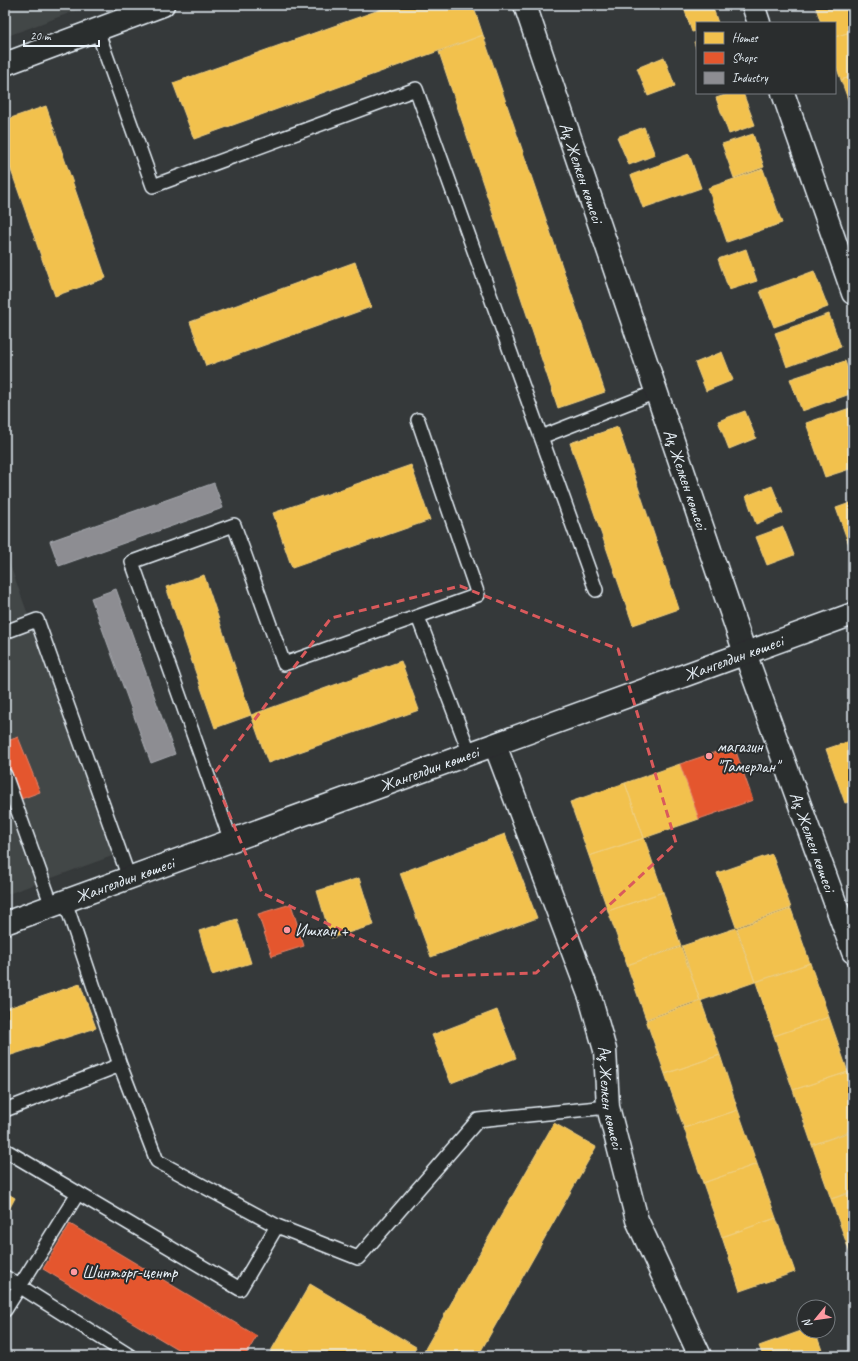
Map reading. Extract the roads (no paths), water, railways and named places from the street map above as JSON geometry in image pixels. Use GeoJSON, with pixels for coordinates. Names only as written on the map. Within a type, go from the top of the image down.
{"type":"FeatureCollection","features":[{"type":"Feature","properties":{"kind":"street"},"geometry":{"type":"LineString","coordinates":[[5,64],[163,5]]}},
{"type":"Feature","properties":{"kind":"street","name":"Ақ Желкен көшесі"},"geometry":{"type":"LineString","coordinates":[[525,5],[745,653],[853,952]]}},
{"type":"Feature","properties":{"kind":"street"},"geometry":{"type":"LineString","coordinates":[[753,5],[759,22]]}},
{"type":"Feature","properties":{"kind":"street"},"geometry":{"type":"LineString","coordinates":[[784,94],[853,293]]}},
{"type":"Feature","properties":{"kind":"street","name":"Жангелдин көшесі"},"geometry":{"type":"LineString","coordinates":[[5,923],[853,614]]}},
{"type":"Feature","properties":{"kind":"street","name":"Ақ Желкен көшесі"},"geometry":{"type":"LineString","coordinates":[[495,745],[590,997],[605,1050],[608,1107],[637,1220],[700,1356]]}},
{"type":"Feature","properties":{"kind":"lane"},"geometry":{"type":"LineString","coordinates":[[97,30],[153,186],[416,89],[596,590]]}},
{"type":"Feature","properties":{"kind":"lane"},"geometry":{"type":"LineString","coordinates":[[541,437],[656,392]]}},
{"type":"Feature","properties":{"kind":"lane"},"geometry":{"type":"LineString","coordinates":[[231,841],[132,562],[234,524],[284,664],[478,596],[418,420]]}},
{"type":"Feature","properties":{"kind":"lane"},"geometry":{"type":"LineString","coordinates":[[418,617],[470,754]]}},
{"type":"Feature","properties":{"kind":"lane"},"geometry":{"type":"LineString","coordinates":[[5,632],[37,620],[129,878]]}},
{"type":"Feature","properties":{"kind":"lane"},"geometry":{"type":"LineString","coordinates":[[5,776],[58,904],[157,1161],[277,1226],[358,1258],[478,1120],[608,1107]]}},
{"type":"Feature","properties":{"kind":"lane"},"geometry":{"type":"LineString","coordinates":[[5,1110],[120,1065]]}},
{"type":"Feature","properties":{"kind":"lane"},"geometry":{"type":"LineString","coordinates":[[5,1150],[240,1289],[277,1226]]}},
{"type":"Feature","properties":{"kind":"lane"},"geometry":{"type":"LineString","coordinates":[[5,1310],[78,1193]]}},
{"type":"Feature","properties":{"kind":"lane"},"geometry":{"type":"LineString","coordinates":[[5,1278],[130,1356]]}},
{"type":"Feature","properties":{"kind":"place","name":"магазин \"Тамерлан\""},"geometry":{"type":"Point","coordinates":[709,756]}},
{"type":"Feature","properties":{"kind":"place","name":"Ишхан +"},"geometry":{"type":"Point","coordinates":[287,930]}},
{"type":"Feature","properties":{"kind":"place","name":"Шинторг-центр"},"geometry":{"type":"Point","coordinates":[74,1272]}}]}
